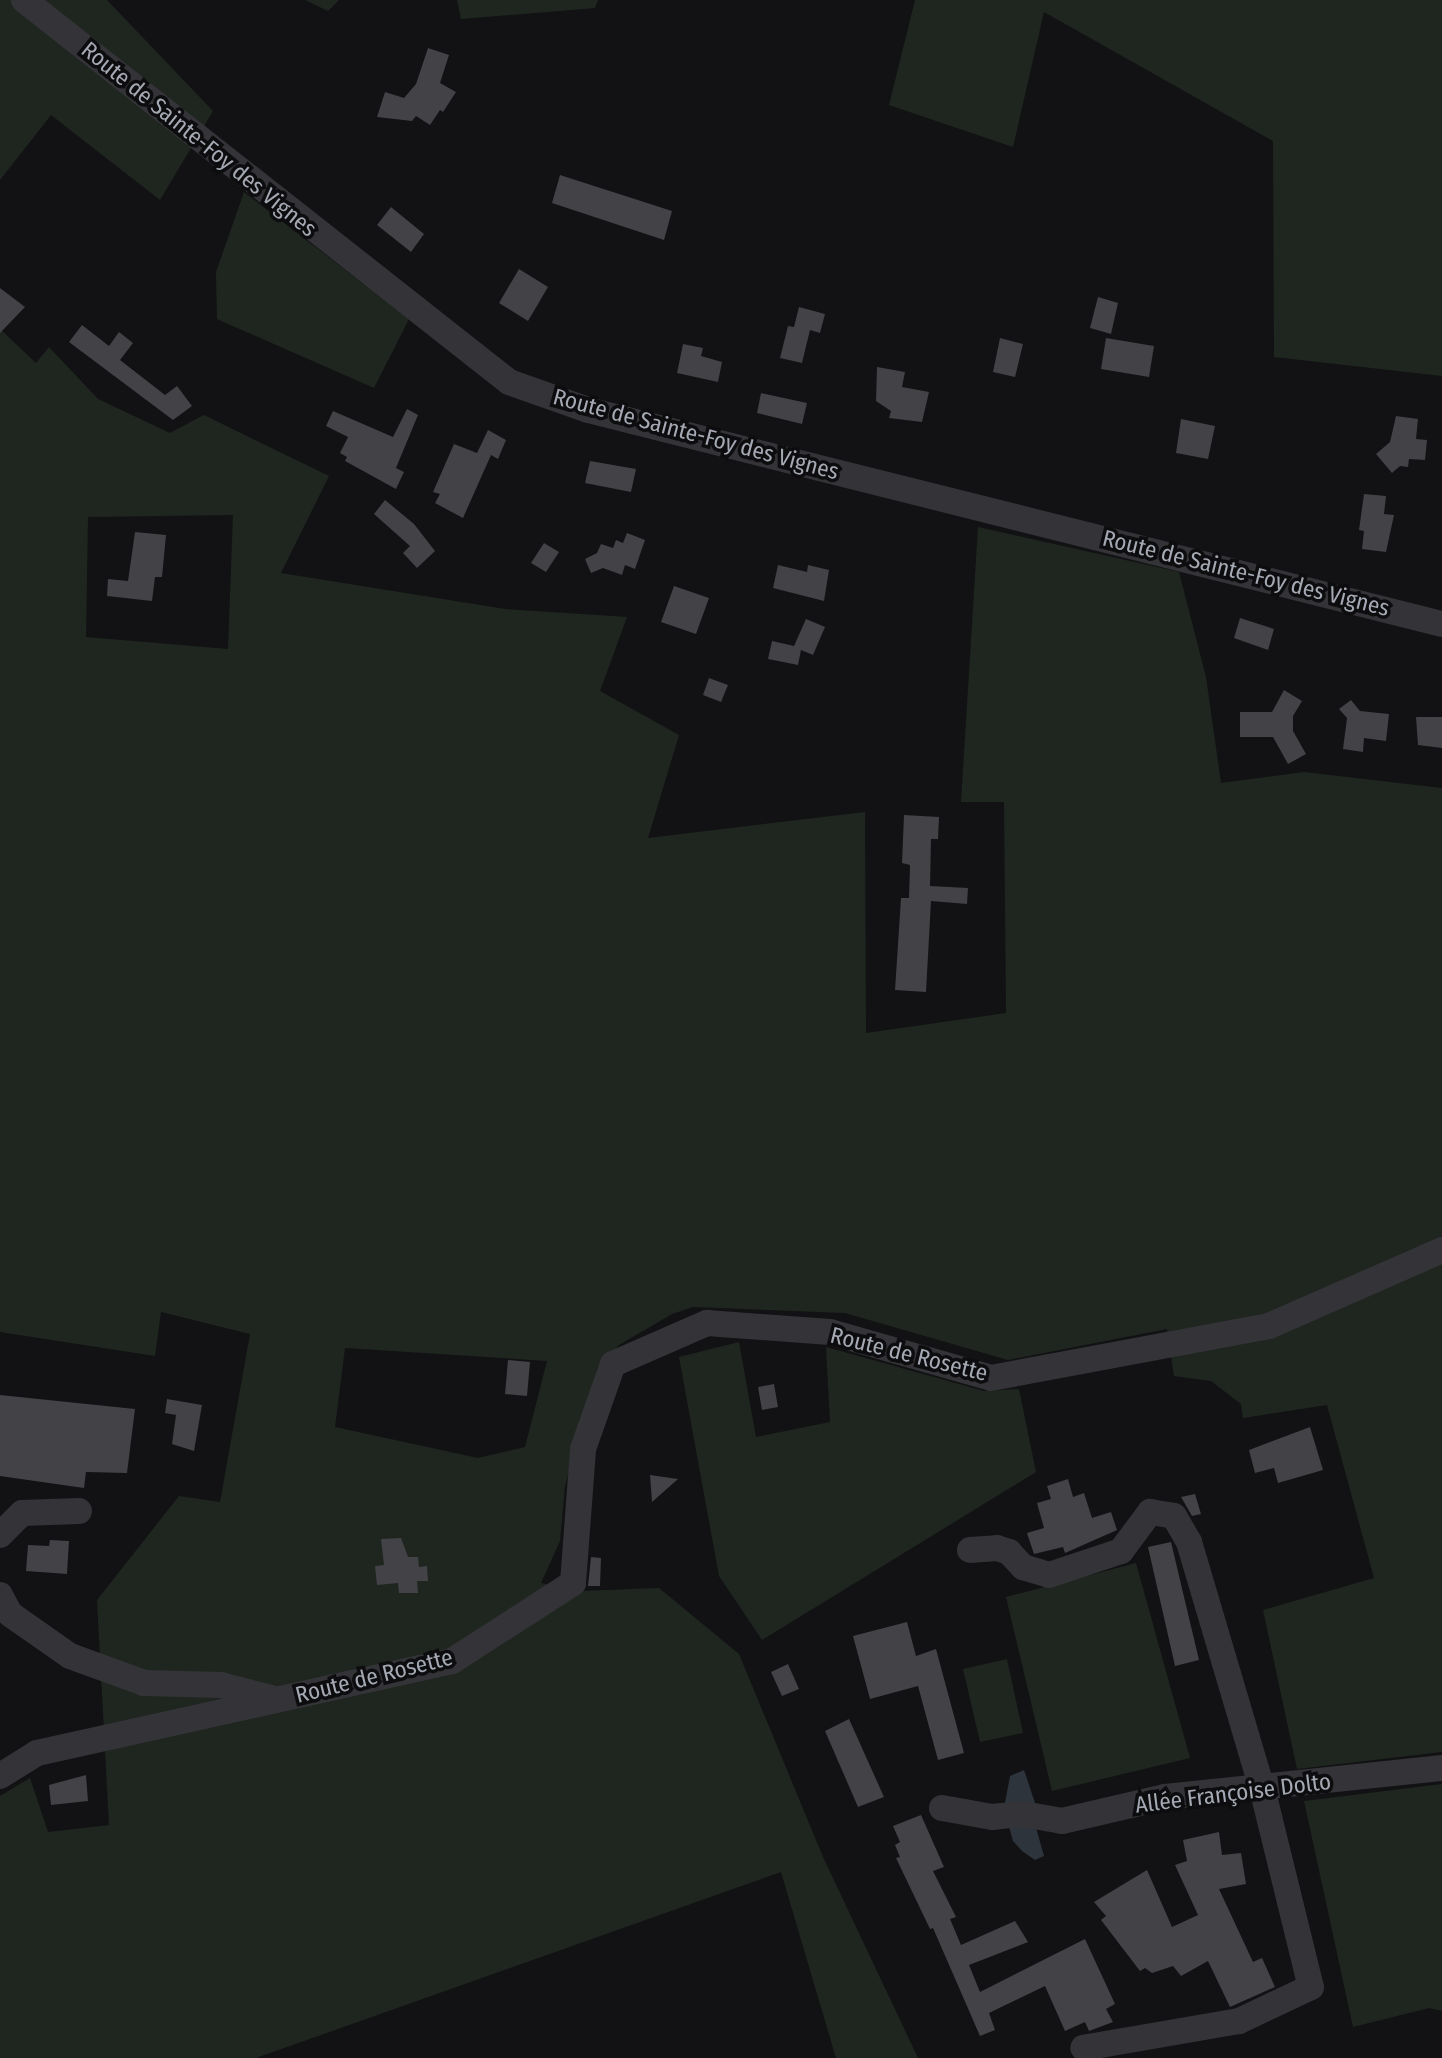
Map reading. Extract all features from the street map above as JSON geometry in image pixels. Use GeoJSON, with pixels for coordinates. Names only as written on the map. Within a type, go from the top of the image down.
{"type":"FeatureCollection","features":[{"type":"Feature","properties":{"kind":"street","name":"Route de Sainte-Foy des Vignes"},"geometry":{"type":"LineString","coordinates":[[24,0],[509,382],[588,410],[1442,624]]}},
{"type":"Feature","properties":{"kind":"street","name":"Route de Rosette"},"geometry":{"type":"LineString","coordinates":[[0,1776],[37,1753],[452,1661],[573,1583],[583,1449],[613,1364],[707,1323],[830,1332],[991,1378],[1269,1326],[1442,1250]]}},
{"type":"Feature","properties":{"kind":"street"},"geometry":{"type":"LineString","coordinates":[[0,1535],[22,1513],[79,1511]]}},
{"type":"Feature","properties":{"kind":"street"},"geometry":{"type":"LineString","coordinates":[[970,1550],[996,1548],[1023,1567],[1049,1575],[1121,1551],[1150,1512],[1174,1516],[1189,1542],[1262,1788],[1311,1987],[1239,2021],[1083,2048]]}},
{"type":"Feature","properties":{"kind":"street"},"geometry":{"type":"LineString","coordinates":[[0,1595],[10,1614],[70,1656],[144,1683],[221,1685],[276,1699]]}},
{"type":"Feature","properties":{"kind":"street","name":"Allée Françoise Dolto"},"geometry":{"type":"LineString","coordinates":[[942,1808],[992,1817],[1023,1814],[1062,1821],[1165,1797],[1442,1768]]}},
{"type":"Feature","properties":{"kind":"shaded area"},"geometry":{"type":"Polygon","coordinates":[[[0,0],[107,0],[213,111],[160,200],[51,115],[0,180],[0,0]]]}},
{"type":"Feature","properties":{"kind":"shaded area"},"geometry":{"type":"Polygon","coordinates":[[[305,0],[339,0],[328,11],[305,0]]]}},
{"type":"Feature","properties":{"kind":"shaded area"},"geometry":{"type":"Polygon","coordinates":[[[457,0],[598,0],[595,8],[461,19],[457,0]]]}},
{"type":"Feature","properties":{"kind":"shaded area"},"geometry":{"type":"Polygon","coordinates":[[[915,0],[1442,0],[1442,376],[1274,357],[1273,141],[1044,12],[1013,147],[889,105],[915,0]]]}},
{"type":"Feature","properties":{"kind":"shaded area"},"geometry":{"type":"Polygon","coordinates":[[[244,192],[409,319],[374,388],[217,319],[216,272],[244,192]]]}},
{"type":"Feature","properties":{"kind":"shaded area"},"geometry":{"type":"Polygon","coordinates":[[[0,329],[36,363],[49,347],[98,399],[170,433],[204,415],[329,476],[281,573],[505,609],[627,617],[600,691],[679,735],[648,838],[865,812],[866,1033],[1006,1013],[1004,802],[961,802],[978,527],[1179,572],[1206,677],[1221,783],[1304,772],[1442,788],[1442,1752],[1297,1769],[1263,1610],[1374,1578],[1327,1405],[1243,1418],[1241,1404],[1211,1381],[1174,1376],[1167,1329],[1008,1360],[845,1313],[693,1307],[672,1314],[619,1345],[597,1369],[565,1486],[560,1541],[541,1583],[580,1591],[659,1588],[739,1654],[823,1857],[918,2058],[836,2058],[781,1872],[256,2058],[0,2058],[0,1796],[30,1778],[48,1832],[109,1825],[97,1600],[179,1496],[220,1502],[250,1334],[161,1312],[155,1356],[0,1332],[0,329]],[[233,515],[88,517],[86,637],[228,649],[233,515]],[[345,1348],[335,1427],[478,1458],[525,1447],[547,1361],[345,1348]]]}},
{"type":"Feature","properties":{"kind":"shaded area"},"geometry":{"type":"Polygon","coordinates":[[[739,1342],[756,1437],[830,1422],[826,1347],[984,1391],[1019,1389],[1036,1472],[762,1640],[719,1576],[679,1357],[739,1342]]]}},
{"type":"Feature","properties":{"kind":"shaded area"},"geometry":{"type":"Polygon","coordinates":[[[1136,1563],[1190,1758],[1052,1791],[1006,1597],[1136,1563]]]}},
{"type":"Feature","properties":{"kind":"shaded area"},"geometry":{"type":"Polygon","coordinates":[[[1007,1659],[1023,1733],[980,1742],[963,1669],[1007,1659]]]}},
{"type":"Feature","properties":{"kind":"shaded area"},"geometry":{"type":"Polygon","coordinates":[[[1024,1770],[1037,1809],[1004,1808],[1010,1776],[1024,1770]]]}},
{"type":"Feature","properties":{"kind":"shaded area"},"geometry":{"type":"Polygon","coordinates":[[[1442,1784],[1442,2011],[1429,2008],[1353,2027],[1304,1801],[1442,1784]]]}},
{"type":"Feature","properties":{"kind":"shaded area"},"geometry":{"type":"Polygon","coordinates":[[[1008,1823],[1035,1824],[1044,1856],[1035,1860],[1022,1851],[1013,1841],[1008,1823]]]}},
{"type":"Feature","properties":{"kind":"building"},"geometry":{"type":"Polygon","coordinates":[[[428,48],[449,55],[440,83],[456,92],[443,112],[440,110],[430,125],[416,116],[412,121],[377,117],[385,92],[404,98],[416,84],[428,48]]]}},
{"type":"Feature","properties":{"kind":"building"},"geometry":{"type":"Polygon","coordinates":[[[560,175],[672,211],[664,240],[552,203],[560,175]]]}},
{"type":"Feature","properties":{"kind":"building"},"geometry":{"type":"Polygon","coordinates":[[[391,207],[424,234],[411,252],[377,225],[391,207]]]}},
{"type":"Feature","properties":{"kind":"building"},"geometry":{"type":"Polygon","coordinates":[[[519,269],[548,287],[528,321],[499,303],[519,269]]]}},
{"type":"Feature","properties":{"kind":"building"},"geometry":{"type":"Polygon","coordinates":[[[0,288],[25,307],[0,333],[0,288]]]}},
{"type":"Feature","properties":{"kind":"building"},"geometry":{"type":"Polygon","coordinates":[[[1098,297],[1118,303],[1111,334],[1090,328],[1098,297]]]}},
{"type":"Feature","properties":{"kind":"building"},"geometry":{"type":"Polygon","coordinates":[[[799,307],[825,314],[820,333],[810,330],[802,363],[780,358],[788,326],[794,327],[799,307]]]}},
{"type":"Feature","properties":{"kind":"building"},"geometry":{"type":"Polygon","coordinates":[[[82,325],[109,346],[119,332],[133,343],[120,360],[165,395],[177,386],[192,406],[173,420],[69,342],[82,325]]]}},
{"type":"Feature","properties":{"kind":"building"},"geometry":{"type":"Polygon","coordinates":[[[1000,338],[1023,344],[1015,377],[993,372],[1000,338]]]}},
{"type":"Feature","properties":{"kind":"building"},"geometry":{"type":"Polygon","coordinates":[[[1106,338],[1154,346],[1149,377],[1101,369],[1106,338]]]}},
{"type":"Feature","properties":{"kind":"building"},"geometry":{"type":"Polygon","coordinates":[[[683,344],[703,348],[701,356],[722,362],[718,382],[677,373],[683,344]]]}},
{"type":"Feature","properties":{"kind":"building"},"geometry":{"type":"Polygon","coordinates":[[[877,367],[905,372],[902,387],[929,392],[922,422],[889,418],[891,411],[876,401],[877,367]]]}},
{"type":"Feature","properties":{"kind":"building"},"geometry":{"type":"Polygon","coordinates":[[[761,393],[807,403],[802,424],[757,413],[761,393]]]}},
{"type":"Feature","properties":{"kind":"building"},"geometry":{"type":"Polygon","coordinates":[[[407,409],[418,415],[396,468],[404,472],[396,489],[345,461],[347,457],[340,453],[348,437],[326,426],[333,411],[393,437],[407,409]]]}},
{"type":"Feature","properties":{"kind":"building"},"geometry":{"type":"Polygon","coordinates":[[[1396,416],[1418,419],[1416,439],[1427,440],[1425,460],[1409,459],[1408,467],[1400,466],[1392,473],[1376,454],[1390,442],[1396,416]]]}},
{"type":"Feature","properties":{"kind":"building"},"geometry":{"type":"Polygon","coordinates":[[[1181,419],[1215,426],[1208,459],[1176,453],[1181,419]]]}},
{"type":"Feature","properties":{"kind":"building"},"geometry":{"type":"Polygon","coordinates":[[[488,430],[506,440],[498,459],[491,455],[463,518],[435,503],[440,494],[433,492],[454,444],[477,453],[488,430]]]}},
{"type":"Feature","properties":{"kind":"building"},"geometry":{"type":"Polygon","coordinates":[[[590,461],[636,469],[631,492],[585,483],[590,461]]]}},
{"type":"Feature","properties":{"kind":"building"},"geometry":{"type":"Polygon","coordinates":[[[1364,494],[1386,496],[1384,514],[1394,515],[1386,552],[1362,549],[1364,531],[1359,530],[1364,494]]]}},
{"type":"Feature","properties":{"kind":"building"},"geometry":{"type":"Polygon","coordinates":[[[385,500],[414,524],[435,551],[417,568],[403,553],[410,546],[374,514],[385,500]]]}},
{"type":"Feature","properties":{"kind":"building"},"geometry":{"type":"Polygon","coordinates":[[[135,532],[166,535],[162,577],[155,577],[152,601],[107,596],[108,579],[128,581],[135,532]]]}},
{"type":"Feature","properties":{"kind":"building"},"geometry":{"type":"Polygon","coordinates":[[[627,533],[645,540],[635,569],[625,565],[622,575],[603,568],[591,573],[585,559],[597,553],[601,544],[613,548],[616,540],[623,543],[627,533]]]}},
{"type":"Feature","properties":{"kind":"building"},"geometry":{"type":"Polygon","coordinates":[[[544,543],[559,552],[546,572],[531,563],[544,543]]]}},
{"type":"Feature","properties":{"kind":"building"},"geometry":{"type":"Polygon","coordinates":[[[778,565],[807,572],[808,565],[829,570],[824,601],[773,588],[778,565]]]}},
{"type":"Feature","properties":{"kind":"building"},"geometry":{"type":"Polygon","coordinates":[[[674,586],[709,598],[696,634],[661,622],[674,586]]]}},
{"type":"Feature","properties":{"kind":"building"},"geometry":{"type":"Polygon","coordinates":[[[1240,618],[1274,629],[1268,650],[1234,638],[1240,618]]]}},
{"type":"Feature","properties":{"kind":"building"},"geometry":{"type":"Polygon","coordinates":[[[806,619],[825,627],[813,655],[801,650],[798,665],[768,659],[772,641],[794,646],[806,619]]]}},
{"type":"Feature","properties":{"kind":"building"},"geometry":{"type":"Polygon","coordinates":[[[709,678],[728,685],[721,702],[703,695],[709,678]]]}},
{"type":"Feature","properties":{"kind":"building"},"geometry":{"type":"Polygon","coordinates":[[[1284,690],[1302,701],[1293,716],[1293,731],[1306,754],[1288,764],[1273,737],[1240,737],[1240,712],[1272,712],[1284,690]]]}},
{"type":"Feature","properties":{"kind":"building"},"geometry":{"type":"Polygon","coordinates":[[[1351,700],[1360,711],[1389,714],[1386,741],[1364,738],[1363,752],[1343,749],[1347,718],[1339,709],[1351,700]]]}},
{"type":"Feature","properties":{"kind":"building"},"geometry":{"type":"Polygon","coordinates":[[[1416,717],[1442,717],[1442,748],[1418,745],[1416,717]]]}},
{"type":"Feature","properties":{"kind":"building"},"geometry":{"type":"Polygon","coordinates":[[[904,815],[939,817],[938,839],[931,839],[930,886],[968,888],[967,904],[931,901],[926,992],[895,990],[901,898],[909,898],[910,865],[902,863],[904,815]]]}},
{"type":"Feature","properties":{"kind":"building"},"geometry":{"type":"Polygon","coordinates":[[[508,1360],[530,1362],[527,1396],[505,1394],[508,1360]]]}},
{"type":"Feature","properties":{"kind":"building"},"geometry":{"type":"Polygon","coordinates":[[[774,1384],[778,1407],[762,1410],[758,1387],[774,1384]]]}},
{"type":"Feature","properties":{"kind":"building"},"geometry":{"type":"Polygon","coordinates":[[[0,1395],[135,1409],[127,1473],[86,1472],[84,1488],[0,1476],[0,1395]]]}},
{"type":"Feature","properties":{"kind":"building"},"geometry":{"type":"Polygon","coordinates":[[[167,1399],[202,1405],[194,1451],[172,1444],[176,1415],[165,1413],[167,1399]]]}},
{"type":"Feature","properties":{"kind":"building"},"geometry":{"type":"Polygon","coordinates":[[[1310,1427],[1323,1470],[1278,1483],[1274,1468],[1255,1473],[1249,1450],[1310,1427]]]}},
{"type":"Feature","properties":{"kind":"building"},"geometry":{"type":"Polygon","coordinates":[[[650,1475],[678,1479],[652,1502],[650,1475]]]}},
{"type":"Feature","properties":{"kind":"building"},"geometry":{"type":"Polygon","coordinates":[[[1068,1479],[1073,1497],[1084,1493],[1092,1518],[1111,1512],[1117,1530],[1065,1553],[1063,1547],[1034,1554],[1027,1533],[1044,1528],[1037,1503],[1051,1499],[1047,1486],[1068,1479]]]}},
{"type":"Feature","properties":{"kind":"building"},"geometry":{"type":"Polygon","coordinates":[[[1195,1494],[1201,1514],[1192,1516],[1181,1497],[1195,1494]]]}},
{"type":"Feature","properties":{"kind":"building"},"geometry":{"type":"Polygon","coordinates":[[[401,1538],[408,1557],[418,1557],[419,1567],[427,1566],[428,1581],[417,1581],[418,1593],[399,1593],[398,1583],[377,1585],[375,1566],[384,1565],[381,1539],[401,1538]]]}},
{"type":"Feature","properties":{"kind":"building"},"geometry":{"type":"Polygon","coordinates":[[[50,1540],[69,1541],[67,1574],[26,1571],[28,1545],[49,1546],[50,1540]]]}},
{"type":"Feature","properties":{"kind":"building"},"geometry":{"type":"Polygon","coordinates":[[[1171,1542],[1199,1660],[1175,1666],[1148,1547],[1171,1542]]]}},
{"type":"Feature","properties":{"kind":"building"},"geometry":{"type":"Polygon","coordinates":[[[591,1557],[601,1558],[600,1586],[588,1586],[591,1557]]]}},
{"type":"Feature","properties":{"kind":"building"},"geometry":{"type":"Polygon","coordinates":[[[907,1622],[916,1656],[936,1649],[964,1753],[938,1760],[918,1686],[870,1699],[853,1636],[907,1622]]]}},
{"type":"Feature","properties":{"kind":"building"},"geometry":{"type":"Polygon","coordinates":[[[788,1664],[799,1689],[782,1696],[771,1672],[788,1664]]]}},
{"type":"Feature","properties":{"kind":"building"},"geometry":{"type":"Polygon","coordinates":[[[849,1719],[884,1797],[858,1807],[825,1731],[849,1719]]]}},
{"type":"Feature","properties":{"kind":"building"},"geometry":{"type":"Polygon","coordinates":[[[86,1775],[88,1801],[51,1805],[49,1785],[86,1775]]]}},
{"type":"Feature","properties":{"kind":"building"},"geometry":{"type":"Polygon","coordinates":[[[921,1815],[944,1867],[933,1871],[956,1917],[950,1919],[961,1945],[1015,1921],[1028,1942],[969,1965],[980,1992],[1085,1939],[1115,2004],[1106,2009],[1113,2022],[1089,2031],[1085,2022],[1065,2031],[1045,1986],[989,2013],[995,2030],[980,2036],[933,1928],[930,1929],[896,1858],[900,1857],[895,1845],[900,1842],[893,1826],[921,1815]]]}},
{"type":"Feature","properties":{"kind":"building"},"geometry":{"type":"Polygon","coordinates":[[[1219,1832],[1222,1855],[1241,1853],[1246,1884],[1219,1889],[1253,1962],[1262,1958],[1275,1987],[1230,2007],[1208,1961],[1181,1976],[1173,1966],[1152,1973],[1145,1968],[1140,1971],[1101,1920],[1106,1916],[1094,1902],[1147,1870],[1172,1927],[1198,1915],[1175,1865],[1187,1861],[1183,1840],[1219,1832]]]}}]}
